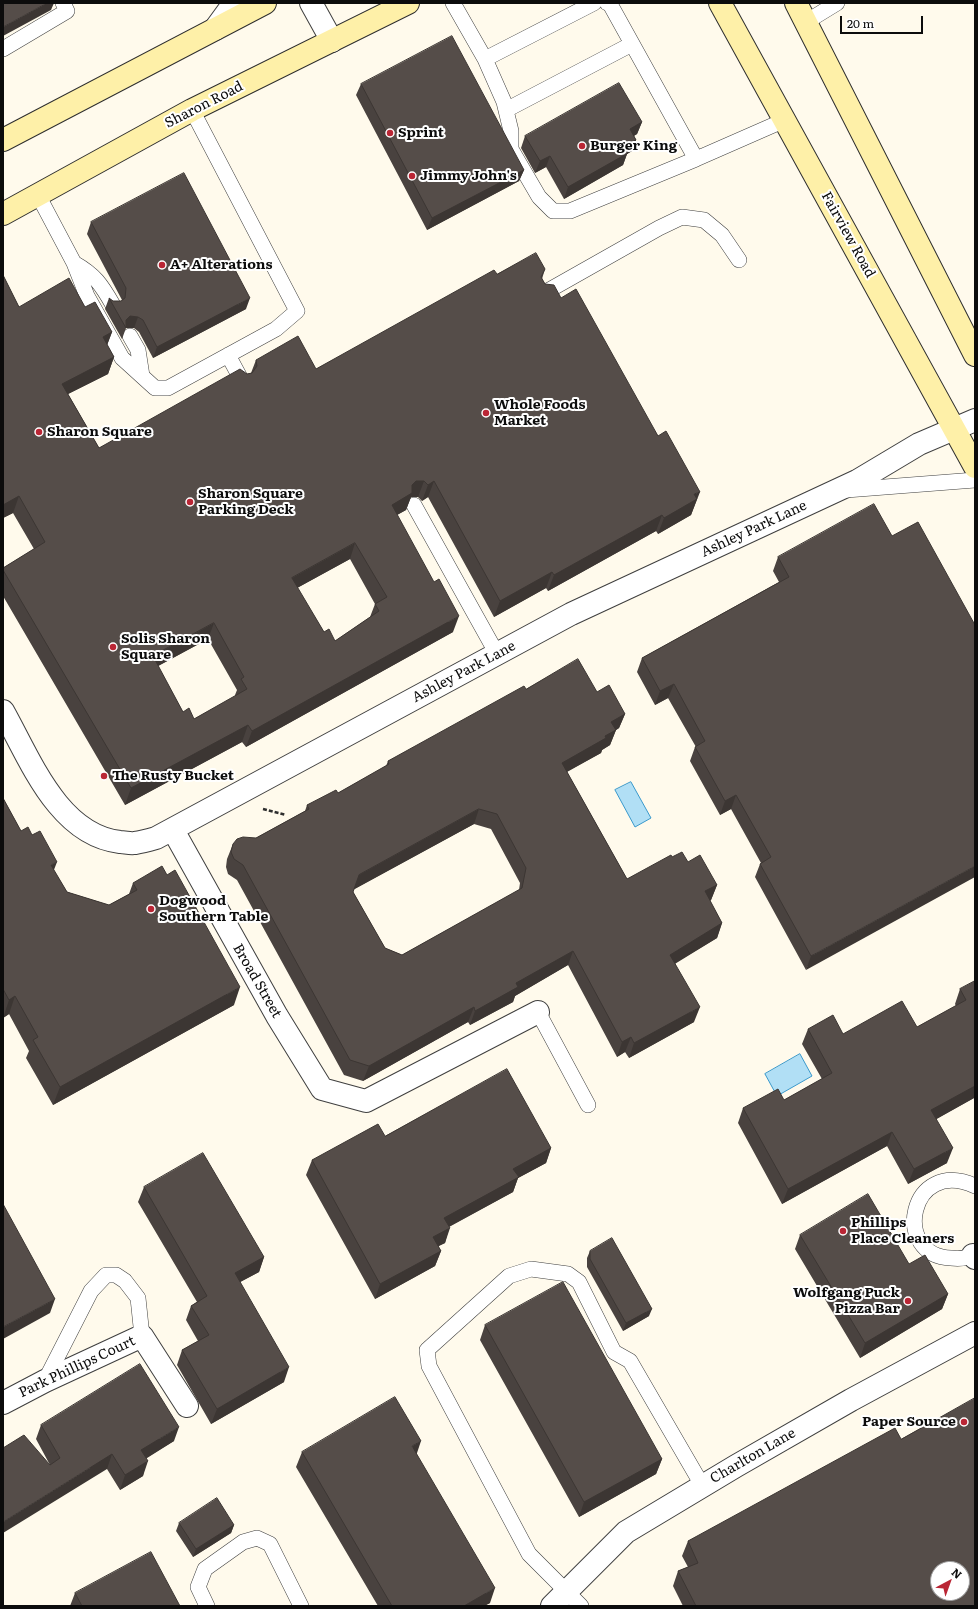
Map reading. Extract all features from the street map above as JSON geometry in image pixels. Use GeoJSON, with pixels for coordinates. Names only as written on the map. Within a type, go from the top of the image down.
{"type":"FeatureCollection","features":[{"type":"Feature","properties":{"kind":"main road"},"geometry":{"type":"LineString","coordinates":[[3,140],[265,3]]}},
{"type":"Feature","properties":{"kind":"main road","name":"Sharon Road"},"geometry":{"type":"LineString","coordinates":[[3,214],[192,110],[408,3]]}},
{"type":"Feature","properties":{"kind":"main road","name":"Fairview Road"},"geometry":{"type":"LineString","coordinates":[[720,3],[975,467]]}},
{"type":"Feature","properties":{"kind":"main road"},"geometry":{"type":"LineString","coordinates":[[801,12],[975,355]]}},
{"type":"Feature","properties":{"kind":"street"},"geometry":{"type":"LineString","coordinates":[[215,29],[234,3]]}},
{"type":"Feature","properties":{"kind":"street"},"geometry":{"type":"LineString","coordinates":[[311,3],[332,41]]}},
{"type":"Feature","properties":{"kind":"street","name":"Ashley Park Lane"},"geometry":{"type":"LineString","coordinates":[[3,710],[48,792],[66,814],[86,832],[110,841],[134,844],[156,838],[571,614],[857,481],[919,444],[975,420]]}},
{"type":"Feature","properties":{"kind":"street","name":"Broad Street"},"geometry":{"type":"LineString","coordinates":[[173,830],[273,1009],[322,1089],[366,1102],[538,1012]]}},
{"type":"Feature","properties":{"kind":"street","name":"Charlton Lane"},"geometry":{"type":"LineString","coordinates":[[559,1598],[626,1532],[702,1485],[851,1400],[975,1333]]}},
{"type":"Feature","properties":{"kind":"street","name":"Park Phillips Court"},"geometry":{"type":"LineString","coordinates":[[3,1403],[44,1381],[142,1336],[187,1406]]}},
{"type":"Feature","properties":{"kind":"lane"},"geometry":{"type":"LineString","coordinates":[[3,49],[67,11],[63,3]]}},
{"type":"Feature","properties":{"kind":"lane"},"geometry":{"type":"LineString","coordinates":[[453,3],[485,59],[506,110],[511,131],[511,149],[539,197],[553,211],[570,211],[696,159],[785,120]]}},
{"type":"Feature","properties":{"kind":"lane"},"geometry":{"type":"LineString","coordinates":[[485,59],[594,3]]}},
{"type":"Feature","properties":{"kind":"lane"},"geometry":{"type":"LineString","coordinates":[[607,3],[610,4],[696,159]]}},
{"type":"Feature","properties":{"kind":"lane"},"geometry":{"type":"LineString","coordinates":[[801,12],[837,3]]}},
{"type":"Feature","properties":{"kind":"lane"},"geometry":{"type":"LineString","coordinates":[[506,110],[632,44]]}},
{"type":"Feature","properties":{"kind":"lane"},"geometry":{"type":"LineString","coordinates":[[38,195],[74,263],[87,296],[122,358],[155,388],[168,388],[276,329],[296,311],[192,110]]}},
{"type":"Feature","properties":{"kind":"lane"},"geometry":{"type":"LineString","coordinates":[[544,293],[659,228],[682,217],[704,220],[722,235],[739,260]]}},
{"type":"Feature","properties":{"kind":"lane"},"geometry":{"type":"LineString","coordinates":[[74,263],[90,272],[99,281],[113,305]]}},
{"type":"Feature","properties":{"kind":"lane"},"geometry":{"type":"LineString","coordinates":[[130,336],[138,350],[142,376]]}},
{"type":"Feature","properties":{"kind":"lane"},"geometry":{"type":"LineString","coordinates":[[228,355],[242,381]]}},
{"type":"Feature","properties":{"kind":"lane"},"geometry":{"type":"LineString","coordinates":[[835,491],[975,480]]}},
{"type":"Feature","properties":{"kind":"lane"},"geometry":{"type":"LineString","coordinates":[[414,505],[497,654]]}},
{"type":"Feature","properties":{"kind":"lane"},"geometry":{"type":"LineString","coordinates":[[538,1012],[588,1105]]}},
{"type":"Feature","properties":{"kind":"lane"},"geometry":{"type":"LineString","coordinates":[[974,1255],[960,1259],[944,1258],[930,1252],[919,1240],[914,1225],[914,1210],[921,1196],[932,1185],[947,1180],[962,1180],[975,1186]]}},
{"type":"Feature","properties":{"kind":"lane"},"geometry":{"type":"LineString","coordinates":[[581,1606],[559,1598],[529,1554],[429,1366],[427,1350],[509,1276],[531,1269],[568,1274],[578,1282],[614,1352],[630,1361],[702,1485]]}},
{"type":"Feature","properties":{"kind":"lane"},"geometry":{"type":"LineString","coordinates":[[44,1381],[91,1291],[106,1275],[116,1275],[125,1282],[138,1298],[142,1336]]}},
{"type":"Feature","properties":{"kind":"lane"},"geometry":{"type":"LineString","coordinates":[[207,1606],[198,1587],[205,1569],[244,1542],[257,1538],[270,1544],[301,1606]]}},
{"type":"Feature","properties":{"kind":"water"},"geometry":{"type":"Polygon","coordinates":[[[631,782],[651,818],[635,827],[615,790],[631,782]]]}},
{"type":"Feature","properties":{"kind":"water"},"geometry":{"type":"Polygon","coordinates":[[[800,1054],[812,1076],[777,1096],[765,1074],[800,1054]]]}},
{"type":"Feature","properties":{"kind":"building"},"geometry":{"type":"Polygon","coordinates":[[[3,3],[47,3],[3,27],[3,3]]]}},
{"type":"Feature","properties":{"kind":"building"},"geometry":{"type":"Polygon","coordinates":[[[452,36],[524,170],[432,218],[361,84],[452,36]]]}},
{"type":"Feature","properties":{"kind":"building","name":"Burger King"},"geometry":{"type":"Polygon","coordinates":[[[619,83],[642,122],[630,129],[636,140],[624,146],[628,153],[568,187],[550,156],[540,161],[525,136],[619,83]]]}},
{"type":"Feature","properties":{"kind":"building"},"geometry":{"type":"Polygon","coordinates":[[[184,173],[250,298],[157,347],[143,320],[138,317],[130,316],[126,320],[126,328],[109,298],[113,301],[121,301],[125,298],[126,288],[91,222],[184,173]]]}},
{"type":"Feature","properties":{"kind":"building"},"geometry":{"type":"Polygon","coordinates":[[[536,253],[545,269],[541,277],[545,284],[554,285],[561,298],[576,289],[658,436],[666,431],[700,492],[694,494],[697,499],[664,518],[662,515],[554,575],[552,572],[500,601],[434,481],[428,485],[424,481],[416,481],[412,485],[412,493],[392,505],[434,582],[439,579],[459,616],[252,731],[248,725],[131,788],[3,570],[3,568],[45,542],[19,496],[3,505],[3,275],[19,307],[69,278],[85,307],[95,302],[112,332],[103,337],[114,357],[62,384],[99,448],[240,369],[247,374],[252,373],[257,366],[256,360],[298,336],[316,369],[494,270],[497,274],[536,253]],[[355,543],[292,578],[324,632],[329,629],[335,641],[379,611],[375,604],[387,597],[355,543]],[[214,623],[153,656],[183,712],[189,708],[194,719],[247,689],[241,679],[244,677],[214,623]]]}},
{"type":"Feature","properties":{"kind":"building"},"geometry":{"type":"Polygon","coordinates":[[[874,504],[892,536],[918,522],[975,625],[975,866],[811,956],[760,864],[771,857],[736,795],[725,801],[695,747],[705,741],[674,684],[660,691],[642,658],[789,577],[778,557],[874,504]]]}},
{"type":"Feature","properties":{"kind":"building"},"geometry":{"type":"Polygon","coordinates":[[[578,659],[597,692],[609,685],[625,714],[611,722],[616,730],[605,736],[606,738],[562,763],[627,879],[671,855],[672,857],[682,852],[688,862],[700,855],[717,885],[705,891],[722,923],[670,955],[700,1007],[634,1043],[631,1037],[622,1042],[573,951],[516,983],[518,987],[475,1011],[474,1007],[369,1066],[350,1060],[243,865],[234,859],[231,852],[233,844],[237,839],[243,837],[256,838],[309,809],[307,805],[336,790],[338,793],[389,764],[388,761],[524,686],[526,689],[578,659]],[[479,809],[359,875],[353,892],[385,948],[402,955],[522,888],[526,868],[497,814],[479,809]]]}},
{"type":"Feature","properties":{"kind":"building"},"geometry":{"type":"Polygon","coordinates":[[[3,798],[21,831],[28,827],[32,835],[40,831],[57,862],[51,865],[67,892],[109,905],[137,890],[133,883],[162,866],[167,875],[175,870],[240,987],[60,1087],[33,1040],[38,1037],[15,996],[9,1000],[3,989],[3,798]]]}},
{"type":"Feature","properties":{"kind":"building"},"geometry":{"type":"Polygon","coordinates":[[[975,981],[975,1086],[931,1110],[953,1148],[914,1169],[892,1132],[788,1189],[743,1108],[778,1089],[784,1100],[832,1073],[808,1029],[833,1015],[843,1034],[902,1001],[917,1027],[966,1000],[960,989],[975,981]]]}},
{"type":"Feature","properties":{"kind":"building"},"geometry":{"type":"Polygon","coordinates":[[[507,1069],[551,1148],[513,1169],[519,1177],[444,1218],[450,1228],[433,1237],[441,1251],[380,1284],[312,1160],[378,1124],[385,1136],[507,1069]]]}},
{"type":"Feature","properties":{"kind":"building"},"geometry":{"type":"Polygon","coordinates":[[[203,1153],[264,1257],[235,1273],[289,1367],[217,1409],[182,1350],[209,1335],[191,1306],[207,1296],[144,1187],[203,1153]]]}},
{"type":"Feature","properties":{"kind":"building"},"geometry":{"type":"Polygon","coordinates":[[[868,1194],[909,1264],[925,1255],[948,1294],[865,1343],[800,1235],[868,1194]]]}},
{"type":"Feature","properties":{"kind":"building"},"geometry":{"type":"Polygon","coordinates":[[[3,1204],[55,1299],[3,1327],[3,1204]]]}},
{"type":"Feature","properties":{"kind":"building"},"geometry":{"type":"Polygon","coordinates":[[[612,1238],[652,1309],[626,1323],[590,1259],[590,1251],[612,1238]]]}},
{"type":"Feature","properties":{"kind":"building"},"geometry":{"type":"Polygon","coordinates":[[[563,1282],[662,1459],[584,1502],[485,1325],[563,1282]]]}},
{"type":"Feature","properties":{"kind":"building"},"geometry":{"type":"Polygon","coordinates":[[[140,1364],[179,1427],[141,1450],[148,1461],[125,1475],[112,1454],[3,1522],[3,1448],[24,1435],[50,1465],[60,1458],[41,1425],[140,1364]]]}},
{"type":"Feature","properties":{"kind":"building"},"geometry":{"type":"Polygon","coordinates":[[[395,1397],[421,1441],[412,1446],[495,1588],[464,1606],[392,1606],[302,1452],[395,1397]]]}},
{"type":"Feature","properties":{"kind":"building"},"geometry":{"type":"Polygon","coordinates":[[[975,1398],[975,1606],[696,1606],[678,1571],[698,1563],[688,1541],[895,1428],[901,1439],[975,1398]]]}},
{"type":"Feature","properties":{"kind":"building"},"geometry":{"type":"Polygon","coordinates":[[[217,1498],[234,1525],[196,1549],[179,1523],[217,1498]]]}},
{"type":"Feature","properties":{"kind":"building"},"geometry":{"type":"Polygon","coordinates":[[[151,1552],[180,1606],[82,1606],[75,1593],[151,1552]]]}},
{"type":"Feature","properties":{"kind":"place","name":"Sprint"},"geometry":{"type":"Point","coordinates":[390,133]}},
{"type":"Feature","properties":{"kind":"place","name":"Burger King"},"geometry":{"type":"Point","coordinates":[582,146]}},
{"type":"Feature","properties":{"kind":"place","name":"Jimmy John's"},"geometry":{"type":"Point","coordinates":[412,176]}},
{"type":"Feature","properties":{"kind":"place","name":"A+ Alterations"},"geometry":{"type":"Point","coordinates":[162,265]}},
{"type":"Feature","properties":{"kind":"place","name":"Whole Foods Market"},"geometry":{"type":"Point","coordinates":[486,413]}},
{"type":"Feature","properties":{"kind":"place","name":"Sharon Square"},"geometry":{"type":"Point","coordinates":[39,432]}},
{"type":"Feature","properties":{"kind":"place","name":"Sharon Square Parking Deck"},"geometry":{"type":"Point","coordinates":[190,502]}},
{"type":"Feature","properties":{"kind":"place","name":"Solis Sharon Square"},"geometry":{"type":"Point","coordinates":[113,647]}},
{"type":"Feature","properties":{"kind":"place","name":"The Rusty Bucket"},"geometry":{"type":"Point","coordinates":[104,776]}},
{"type":"Feature","properties":{"kind":"place","name":"Dogwood Southern Table"},"geometry":{"type":"Point","coordinates":[151,909]}},
{"type":"Feature","properties":{"kind":"place","name":"Phillips Place Cleaners"},"geometry":{"type":"Point","coordinates":[843,1231]}},
{"type":"Feature","properties":{"kind":"place","name":"Wolfgang Puck Pizza Bar"},"geometry":{"type":"Point","coordinates":[908,1301]}},
{"type":"Feature","properties":{"kind":"place","name":"Paper Source"},"geometry":{"type":"Point","coordinates":[964,1422]}}]}
